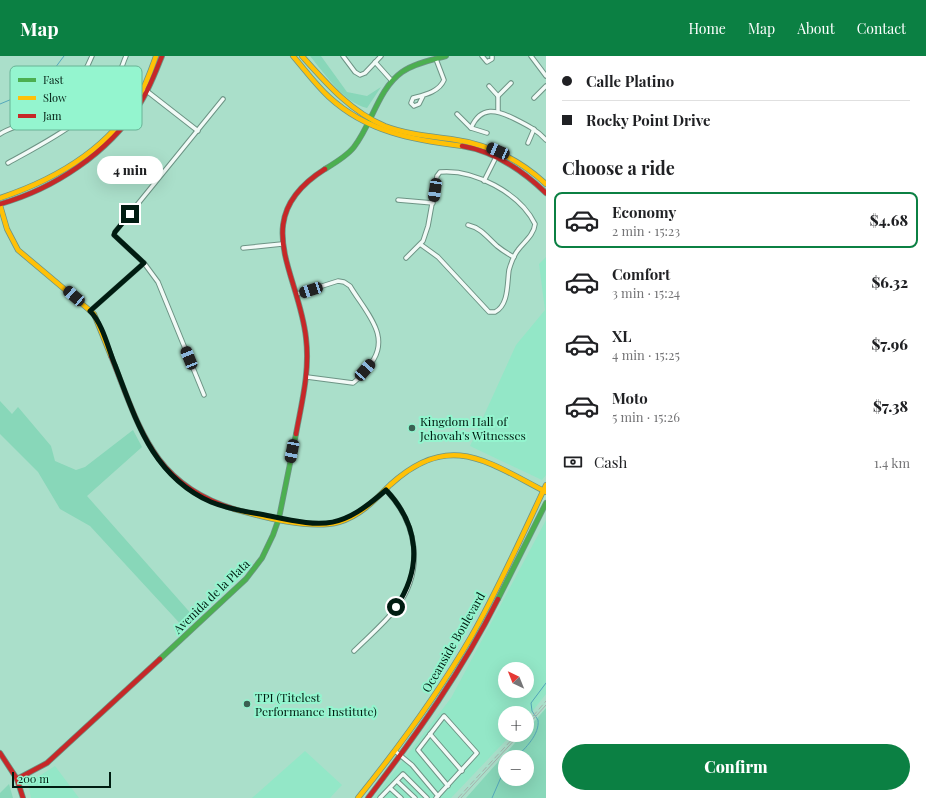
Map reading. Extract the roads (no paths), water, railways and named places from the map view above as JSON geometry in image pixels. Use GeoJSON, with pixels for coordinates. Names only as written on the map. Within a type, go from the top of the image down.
{"type":"FeatureCollection","features":[{"type":"Feature","properties":{"kind":"main road"},"geometry":{"type":"LineString","coordinates":[[142,95],[146,90],[156,56]]}},
{"type":"Feature","properties":{"kind":"main road"},"geometry":{"type":"LineString","coordinates":[[142,97],[162,56]]}},
{"type":"Feature","properties":{"kind":"main road"},"geometry":{"type":"LineString","coordinates":[[293,56],[329,97],[368,124],[385,132],[403,137],[477,148],[492,152],[498,151]]}},
{"type":"Feature","properties":{"kind":"main road"},"geometry":{"type":"LineString","coordinates":[[302,56],[334,93],[371,119],[387,126],[405,131],[480,144],[498,151],[518,162],[546,184]]}},
{"type":"Feature","properties":{"kind":"main road","name":"Avenida de la Plata"},"geometry":{"type":"LineString","coordinates":[[17,779],[47,763],[62,750],[246,579],[266,553],[274,536],[279,518],[307,377],[309,357],[307,336],[297,294],[282,244],[282,229],[286,214],[292,200],[301,188],[318,174],[343,158],[353,148],[392,80],[404,71],[446,56]]}},
{"type":"Feature","properties":{"kind":"main road"},"geometry":{"type":"LineString","coordinates":[[0,198],[26,190],[43,182],[102,142],[114,130]]}},
{"type":"Feature","properties":{"kind":"main road"},"geometry":{"type":"LineString","coordinates":[[120,130],[105,146],[48,187],[28,196],[0,205],[11,241],[18,250],[90,311],[100,325],[143,435],[157,458],[175,478],[191,490],[210,501],[233,509],[319,525],[341,521],[364,508],[408,469],[419,463],[440,456],[470,456],[482,460],[545,491]]}},
{"type":"Feature","properties":{"kind":"main road"},"geometry":{"type":"LineString","coordinates":[[474,148],[496,157],[524,174],[546,193]]}},
{"type":"Feature","properties":{"kind":"main road"},"geometry":{"type":"LineString","coordinates":[[496,157],[504,156],[518,162]]}},
{"type":"Feature","properties":{"kind":"main road","name":"Oceanside Boulevard"},"geometry":{"type":"LineString","coordinates":[[358,798],[395,751],[430,702],[471,636],[545,491],[546,484]]}},
{"type":"Feature","properties":{"kind":"main road","name":"Oceanside Boulevard"},"geometry":{"type":"LineString","coordinates":[[368,798],[401,756],[433,711],[476,643],[546,503]]}},
{"type":"Feature","properties":{"kind":"main road"},"geometry":{"type":"LineString","coordinates":[[0,753],[17,779],[23,798]]}},
{"type":"Feature","properties":{"kind":"street"},"geometry":{"type":"LineString","coordinates":[[88,66],[92,56]]}},
{"type":"Feature","properties":{"kind":"street"},"geometry":{"type":"LineString","coordinates":[[122,66],[126,56]]}},
{"type":"Feature","properties":{"kind":"street"},"geometry":{"type":"LineString","coordinates":[[343,56],[359,74],[365,73],[381,56]]}},
{"type":"Feature","properties":{"kind":"street"},"geometry":{"type":"LineString","coordinates":[[482,56],[487,62],[492,59],[492,56]]}},
{"type":"Feature","properties":{"kind":"street"},"geometry":{"type":"LineString","coordinates":[[531,56],[546,76]]}},
{"type":"Feature","properties":{"kind":"street"},"geometry":{"type":"LineString","coordinates":[[423,96],[441,86],[444,80],[436,59]]}},
{"type":"Feature","properties":{"kind":"street"},"geometry":{"type":"LineString","coordinates":[[375,62],[392,80]]}},
{"type":"Feature","properties":{"kind":"street"},"geometry":{"type":"LineString","coordinates":[[498,96],[511,83]]}},
{"type":"Feature","properties":{"kind":"street"},"geometry":{"type":"LineString","coordinates":[[489,86],[498,96],[498,111]]}},
{"type":"Feature","properties":{"kind":"street"},"geometry":{"type":"LineString","coordinates":[[534,98],[546,86]]}},
{"type":"Feature","properties":{"kind":"street"},"geometry":{"type":"LineString","coordinates":[[142,88],[198,131]]}},
{"type":"Feature","properties":{"kind":"street"},"geometry":{"type":"LineString","coordinates":[[204,395],[162,289],[144,263],[116,239],[114,235],[223,99]]}},
{"type":"Feature","properties":{"kind":"street"},"geometry":{"type":"LineString","coordinates":[[471,128],[474,122],[484,114],[498,111],[534,129],[546,139]]}},
{"type":"Feature","properties":{"kind":"street"},"geometry":{"type":"LineString","coordinates":[[457,114],[471,128],[487,133]]}},
{"type":"Feature","properties":{"kind":"street"},"geometry":{"type":"LineString","coordinates":[[0,134],[10,129]]}},
{"type":"Feature","properties":{"kind":"street"},"geometry":{"type":"LineString","coordinates":[[528,143],[534,129]]}},
{"type":"Feature","properties":{"kind":"street"},"geometry":{"type":"LineString","coordinates":[[8,163],[63,130]]}},
{"type":"Feature","properties":{"kind":"street"},"geometry":{"type":"LineString","coordinates":[[484,181],[496,157]]}},
{"type":"Feature","properties":{"kind":"street"},"geometry":{"type":"LineString","coordinates":[[406,258],[420,244],[428,226],[437,176],[440,172],[474,177],[484,181],[510,196],[532,218],[535,224],[532,233],[514,257],[509,270],[507,290],[500,309],[492,313],[438,257],[420,244]]}},
{"type":"Feature","properties":{"kind":"street"},"geometry":{"type":"LineString","coordinates":[[398,200],[433,203]]}},
{"type":"Feature","properties":{"kind":"street"},"geometry":{"type":"LineString","coordinates":[[468,226],[475,227],[485,233],[498,247],[514,257]]}},
{"type":"Feature","properties":{"kind":"street"},"geometry":{"type":"LineString","coordinates":[[243,248],[282,244]]}},
{"type":"Feature","properties":{"kind":"street"},"geometry":{"type":"LineString","coordinates":[[90,311],[144,263]]}},
{"type":"Feature","properties":{"kind":"street"},"geometry":{"type":"LineString","coordinates":[[297,294],[338,281],[344,282],[350,286],[377,329],[380,341],[380,348],[376,358],[353,383],[307,377]]}},
{"type":"Feature","properties":{"kind":"street"},"geometry":{"type":"LineString","coordinates":[[354,651],[396,607],[412,577],[414,561],[410,528],[404,513],[386,490]]}},
{"type":"Feature","properties":{"kind":"street"},"geometry":{"type":"LineString","coordinates":[[395,751],[412,765],[437,797],[448,786],[462,771],[477,753],[444,716],[418,750],[448,786]]}},
{"type":"Feature","properties":{"kind":"street"},"geometry":{"type":"LineString","coordinates":[[430,734],[462,771]]}},
{"type":"Feature","properties":{"kind":"street"},"geometry":{"type":"LineString","coordinates":[[383,797],[403,774],[427,798]]}},
{"type":"Feature","properties":{"kind":"street"},"geometry":{"type":"LineString","coordinates":[[397,781],[415,798]]}},
{"type":"Feature","properties":{"kind":"street"},"geometry":{"type":"LineString","coordinates":[[390,788],[400,798]]}},
{"type":"Feature","properties":{"kind":"waterway"},"geometry":{"type":"LineString","coordinates":[[56,66],[64,56]]}},
{"type":"Feature","properties":{"kind":"waterway"},"geometry":{"type":"LineString","coordinates":[[0,104],[10,100]]}},
{"type":"Feature","properties":{"kind":"waterway"},"geometry":{"type":"LineString","coordinates":[[522,750],[537,731],[538,720],[532,711],[531,703],[546,683]]}},
{"type":"Feature","properties":{"kind":"waterway"},"geometry":{"type":"LineString","coordinates":[[492,798],[498,784]]}},
{"type":"Feature","properties":{"kind":"tram line"},"geometry":{"type":"LineString","coordinates":[[534,718],[546,705]]}},
{"type":"Feature","properties":{"kind":"tram line"},"geometry":{"type":"LineString","coordinates":[[461,798],[513,742]]}},
{"type":"Feature","properties":{"kind":"railway"},"geometry":{"type":"LineString","coordinates":[[534,715],[546,701]]}},
{"type":"Feature","properties":{"kind":"railway"},"geometry":{"type":"LineString","coordinates":[[458,798],[510,742]]}},
{"type":"Feature","properties":{"kind":"place","name":"Kingdom Hall of Jehovah's Witnesses"},"geometry":{"type":"Point","coordinates":[412,428]}},
{"type":"Feature","properties":{"kind":"place","name":"TPI (Titelest Performance Institute)"},"geometry":{"type":"Point","coordinates":[247,704]}}]}
